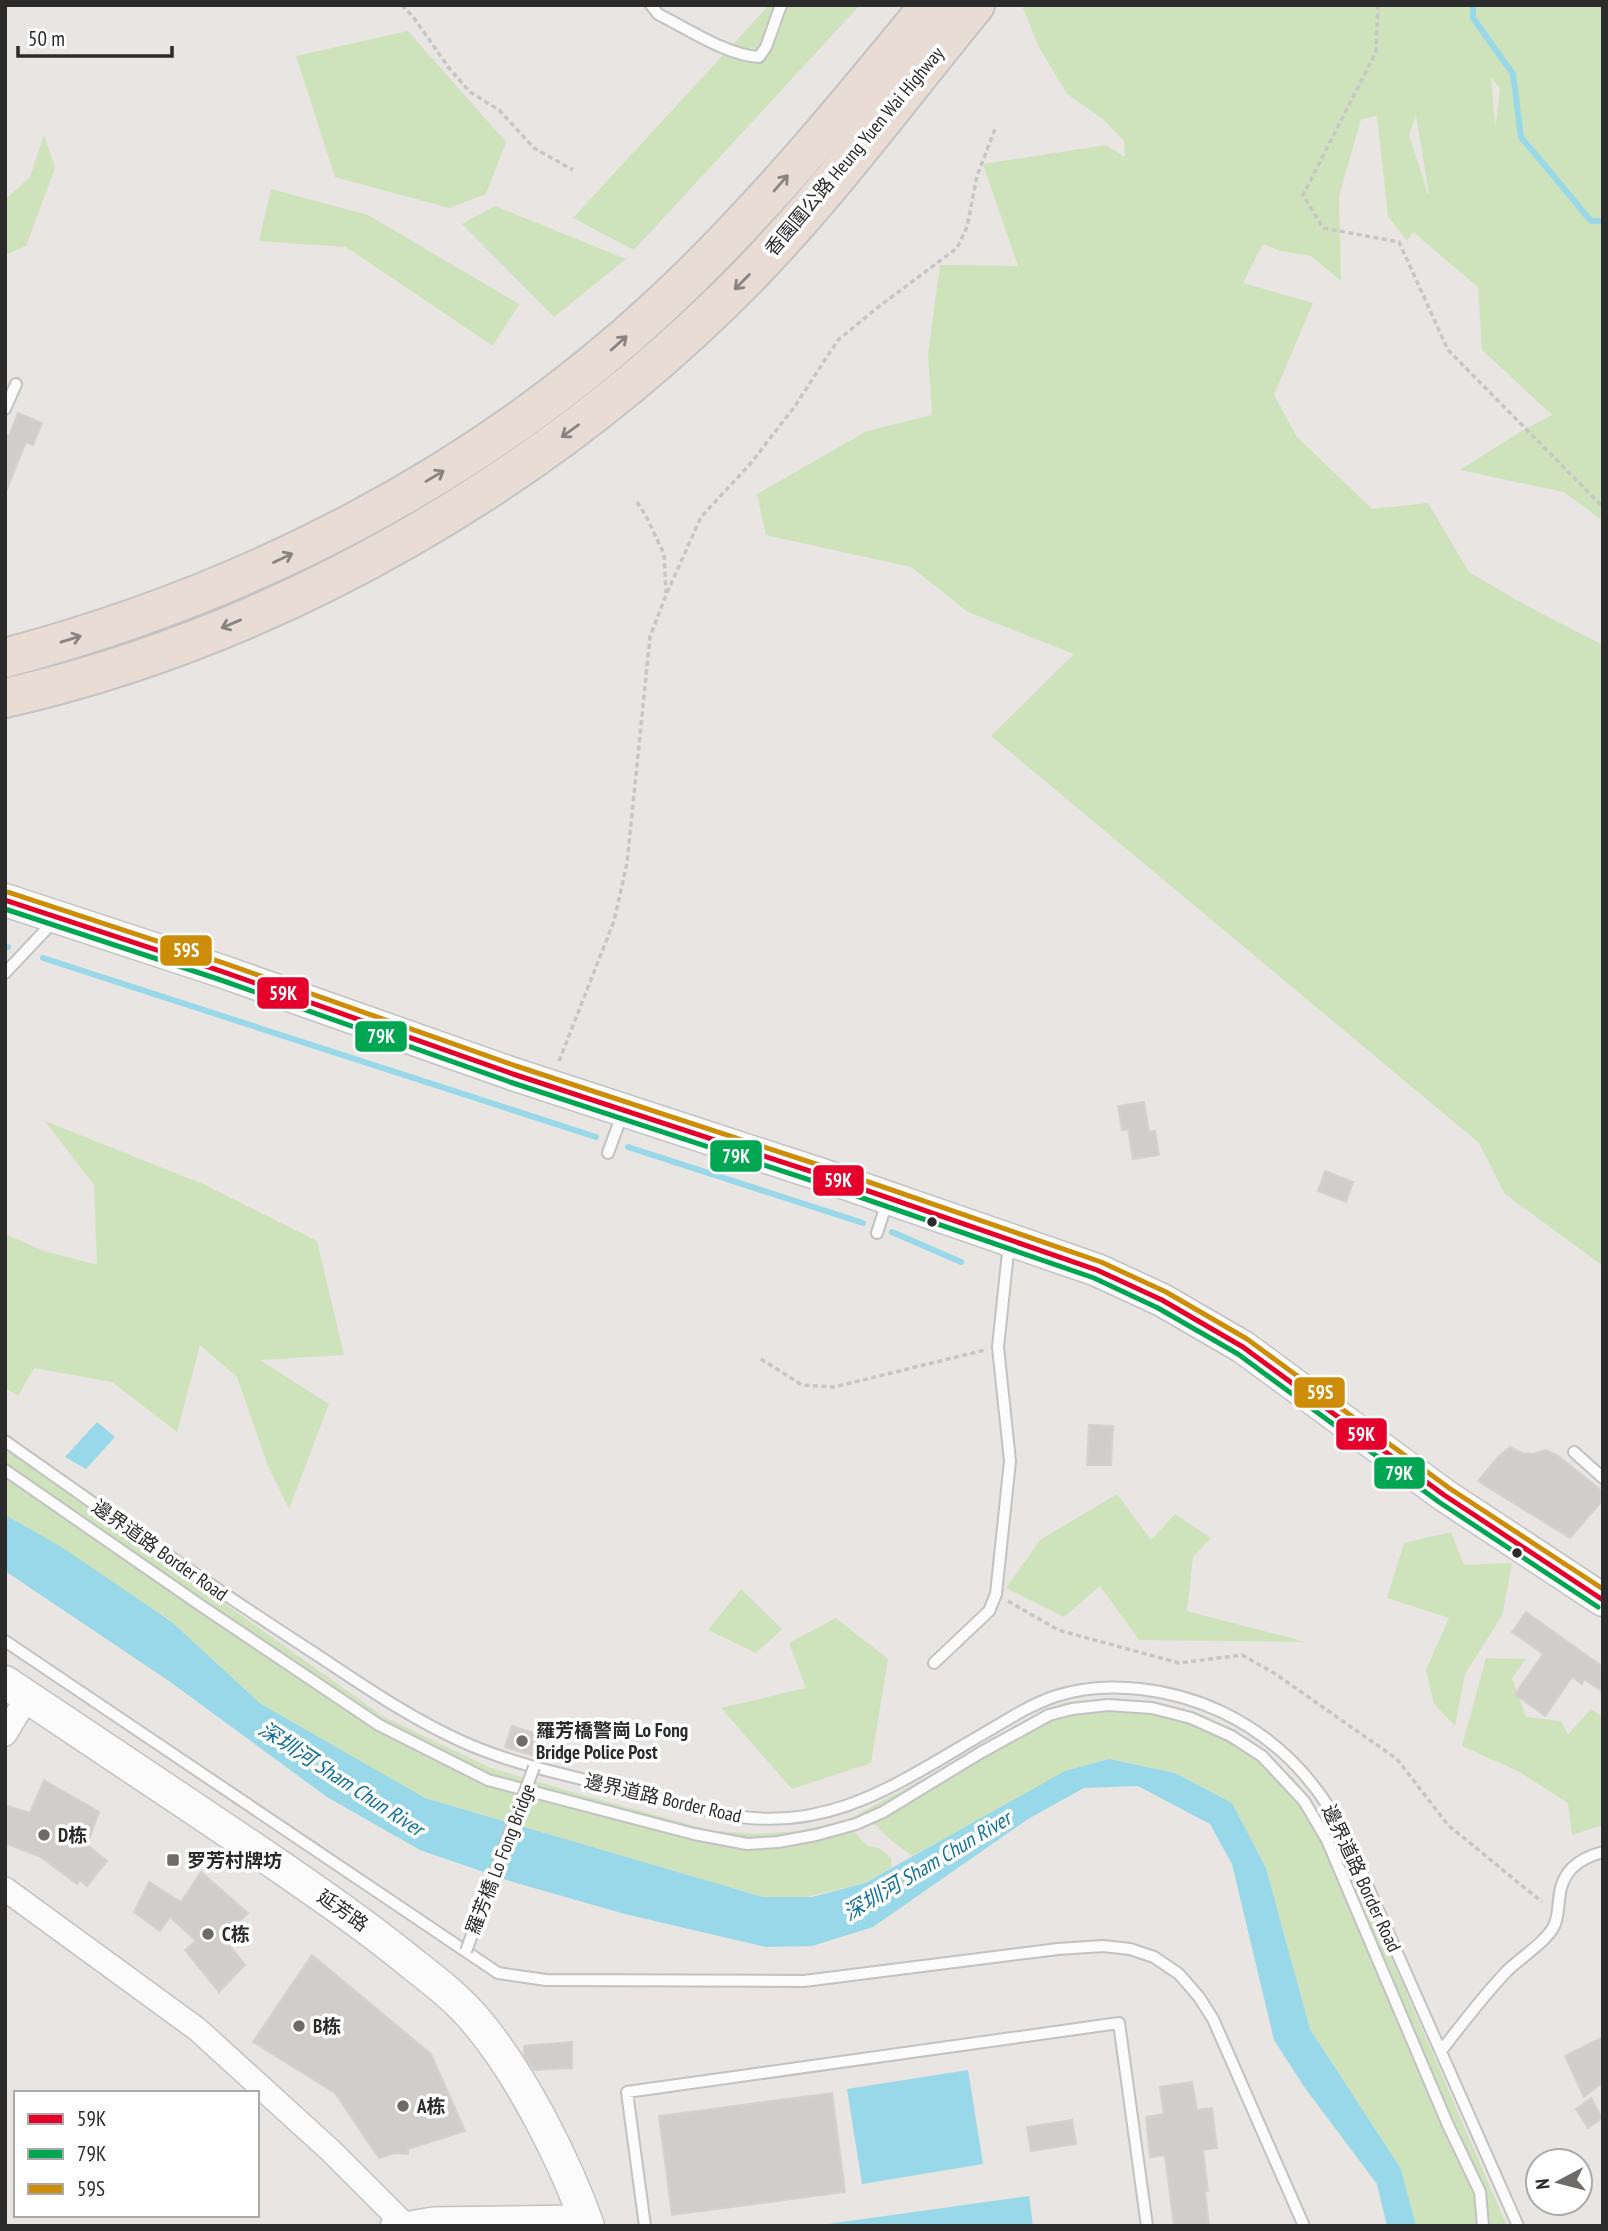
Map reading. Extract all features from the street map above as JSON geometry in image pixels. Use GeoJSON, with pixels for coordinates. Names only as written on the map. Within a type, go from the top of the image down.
{"type":"FeatureCollection","features":[{"type":"Feature","properties":{"kind":"highway","name":"香園圍公路 Heung Yuen Wai Highway"},"geometry":{"type":"LineString","coordinates":[[5,658],[136,618],[251,573],[376,511],[500,434],[611,350],[719,249],[776,190],[930,5]]}},
{"type":"Feature","properties":{"kind":"highway","name":"香園圍公路 Heung Yuen Wai Highway"},"geometry":{"type":"LineString","coordinates":[[5,698],[62,683],[166,649],[212,632],[330,579],[468,501],[579,425],[671,349],[777,245],[832,183],[975,5]]}},
{"type":"Feature","properties":{"kind":"highway"},"geometry":{"type":"LineString","coordinates":[[5,710],[62,683]]}},
{"type":"Feature","properties":{"kind":"street"},"geometry":{"type":"LineString","coordinates":[[5,900],[1097,1270],[1206,1324],[1287,1378],[1444,1495],[1599,1589]]}},
{"type":"Feature","properties":{"kind":"street"},"geometry":{"type":"LineString","coordinates":[[5,1734],[16,1689]]}},
{"type":"Feature","properties":{"kind":"street","name":"延芳路"},"geometry":{"type":"LineString","coordinates":[[16,1689],[303,1882],[386,1941],[439,1984],[476,2021],[502,2056],[536,2112],[586,2221]]}},
{"type":"Feature","properties":{"kind":"street"},"geometry":{"type":"LineString","coordinates":[[5,1889],[197,2029],[330,2150],[397,2224],[433,2219],[586,2221]]}},
{"type":"Feature","properties":{"kind":"lane"},"geometry":{"type":"LineString","coordinates":[[651,5],[658,13],[732,52],[748,57],[759,57],[766,47],[781,5]]}},
{"type":"Feature","properties":{"kind":"lane"},"geometry":{"type":"LineString","coordinates":[[5,409],[16,384]]}},
{"type":"Feature","properties":{"kind":"lane"},"geometry":{"type":"LineString","coordinates":[[5,972],[58,917]]}},
{"type":"Feature","properties":{"kind":"lane"},"geometry":{"type":"LineString","coordinates":[[608,1153],[624,1110]]}},
{"type":"Feature","properties":{"kind":"lane"},"geometry":{"type":"LineString","coordinates":[[877,1233],[888,1198]]}},
{"type":"Feature","properties":{"kind":"lane"},"geometry":{"type":"LineString","coordinates":[[934,1663],[989,1611],[996,1594],[1010,1461],[998,1347],[1009,1240]]}},
{"type":"Feature","properties":{"kind":"lane","name":"邊界道路 Border Road"},"geometry":{"type":"LineString","coordinates":[[5,1441],[213,1587],[407,1713],[465,1743],[496,1755],[723,1814],[760,1819],[788,1819],[832,1811],[872,1797],[1027,1709],[1061,1694],[1125,1688],[1160,1692],[1197,1702],[1230,1716],[1259,1733],[1300,1767],[1319,1790],[1349,1842],[1518,2226]]}},
{"type":"Feature","properties":{"kind":"lane"},"geometry":{"type":"LineString","coordinates":[[1574,1452],[1603,1478]]}},
{"type":"Feature","properties":{"kind":"lane"},"geometry":{"type":"LineString","coordinates":[[5,1470],[379,1725],[488,1780],[694,1834],[747,1843],[768,1842],[816,1835],[856,1824],[883,1812],[1049,1715],[1072,1709],[1108,1704],[1152,1708],[1191,1718],[1231,1736],[1262,1756],[1296,1792],[1327,1840],[1448,2125],[1480,2192],[1483,2226]]}},
{"type":"Feature","properties":{"kind":"lane"},"geometry":{"type":"LineString","coordinates":[[5,1641],[498,1973],[546,1980],[804,1981],[1058,1949],[1103,1946],[1130,1948],[1154,1957],[1180,1974],[1213,2019],[1304,2226]]}},
{"type":"Feature","properties":{"kind":"lane","name":"羅芳橋 Lo Fong Bridge"},"geometry":{"type":"LineString","coordinates":[[466,1951],[534,1767]]}},
{"type":"Feature","properties":{"kind":"lane"},"geometry":{"type":"LineString","coordinates":[[1441,2051],[1500,1979],[1550,1932],[1558,1915],[1560,1888],[1567,1872],[1578,1861],[1603,1852]]}},
{"type":"Feature","properties":{"kind":"lane"},"geometry":{"type":"LineString","coordinates":[[645,2226],[627,2092],[1119,2022],[1147,2226]]}},
{"type":"Feature","properties":{"kind":"path"},"geometry":{"type":"LineString","coordinates":[[402,5],[470,92],[499,110],[534,148],[573,170]]}},
{"type":"Feature","properties":{"kind":"path"},"geometry":{"type":"LineString","coordinates":[[1378,5],[1376,52],[1303,195],[1323,228],[1399,242],[1448,350],[1603,507]]}},
{"type":"Feature","properties":{"kind":"path"},"geometry":{"type":"LineString","coordinates":[[558,1063],[614,920],[627,863],[650,637],[701,517],[751,463],[795,406],[838,340],[957,248],[967,227],[977,176],[995,129]]}},
{"type":"Feature","properties":{"kind":"path"},"geometry":{"type":"LineString","coordinates":[[637,502],[664,554],[666,595]]}},
{"type":"Feature","properties":{"kind":"path"},"geometry":{"type":"LineString","coordinates":[[761,1359],[802,1385],[834,1387],[998,1347]]}},
{"type":"Feature","properties":{"kind":"path"},"geometry":{"type":"LineString","coordinates":[[996,1594],[1058,1630],[1179,1664],[1242,1655],[1397,1759],[1448,1825],[1558,1915]]}},
{"type":"Feature","properties":{"kind":"green space"},"geometry":{"type":"Polygon","coordinates":[[[769,5],[860,5],[634,250],[573,218],[769,5]]]}},
{"type":"Feature","properties":{"kind":"green space"},"geometry":{"type":"Polygon","coordinates":[[[1025,5],[1603,5],[1603,521],[1564,492],[1460,470],[1552,415],[1482,350],[1478,287],[1413,232],[1407,241],[1388,216],[1377,116],[1361,119],[1339,196],[1341,281],[1311,256],[1280,251],[1263,244],[1243,283],[1313,303],[1274,395],[1297,437],[1372,509],[1428,503],[1469,572],[1527,606],[1603,645],[1603,1266],[1505,1194],[1479,1143],[991,736],[1074,654],[968,612],[911,567],[766,535],[757,494],[867,431],[932,415],[928,354],[940,265],[1018,266],[983,164],[1106,145],[1125,157],[1124,141],[1103,119],[1067,94],[1039,47],[1023,8],[1025,5]],[[1491,77],[1495,123],[1496,124],[1500,88],[1491,77]],[[1416,115],[1409,135],[1429,194],[1416,115]]]}},
{"type":"Feature","properties":{"kind":"green space"},"geometry":{"type":"Polygon","coordinates":[[[408,31],[506,142],[486,194],[449,208],[335,177],[296,56],[408,31]]]}},
{"type":"Feature","properties":{"kind":"green space"},"geometry":{"type":"Polygon","coordinates":[[[44,135],[55,168],[26,246],[5,255],[5,200],[30,177],[44,135]]]}},
{"type":"Feature","properties":{"kind":"green space"},"geometry":{"type":"Polygon","coordinates":[[[271,189],[368,215],[519,304],[493,346],[346,247],[259,241],[271,189]]]}},
{"type":"Feature","properties":{"kind":"green space"},"geometry":{"type":"Polygon","coordinates":[[[495,206],[626,259],[554,317],[462,224],[495,206]]]}},
{"type":"Feature","properties":{"kind":"green space"},"geometry":{"type":"Polygon","coordinates":[[[45,1121],[203,1184],[317,1241],[344,1355],[260,1360],[329,1404],[289,1509],[268,1466],[237,1377],[200,1345],[177,1432],[112,1382],[34,1368],[18,1396],[5,1388],[5,1234],[44,1251],[97,1265],[94,1185],[45,1121]]]}},
{"type":"Feature","properties":{"kind":"green space"},"geometry":{"type":"Polygon","coordinates":[[[5,1447],[384,1717],[491,1768],[714,1831],[757,1834],[799,1831],[849,1819],[1035,1715],[1066,1702],[1115,1698],[1172,1707],[1220,1723],[1260,1749],[1293,1778],[1323,1818],[1379,1929],[1507,2226],[1416,2226],[1401,2169],[1310,2029],[1266,1868],[1232,1803],[1175,1773],[1109,1759],[1069,1770],[912,1856],[877,1825],[853,1830],[867,1846],[879,1848],[891,1858],[892,1867],[865,1883],[805,1897],[763,1897],[422,1797],[261,1704],[169,1619],[5,1520],[5,1447]]]}},
{"type":"Feature","properties":{"kind":"green space"},"geometry":{"type":"Polygon","coordinates":[[[1117,1494],[1151,1540],[1175,1514],[1211,1538],[1193,1557],[1187,1611],[1306,1642],[1139,1640],[1100,1586],[1064,1617],[1006,1588],[1040,1540],[1117,1494]]]}},
{"type":"Feature","properties":{"kind":"green space"},"geometry":{"type":"Polygon","coordinates":[[[1451,1532],[1464,1565],[1512,1563],[1502,1616],[1465,1674],[1455,1726],[1434,1704],[1426,1670],[1449,1618],[1387,1598],[1404,1543],[1451,1532]]]}},
{"type":"Feature","properties":{"kind":"green space"},"geometry":{"type":"Polygon","coordinates":[[[741,1589],[782,1629],[756,1653],[708,1630],[741,1589]]]}},
{"type":"Feature","properties":{"kind":"green space"},"geometry":{"type":"Polygon","coordinates":[[[836,1618],[888,1659],[871,1763],[792,1789],[721,1708],[806,1688],[789,1643],[836,1618]]]}},
{"type":"Feature","properties":{"kind":"green space"},"geometry":{"type":"Polygon","coordinates":[[[1486,1658],[1526,1659],[1512,1678],[1526,1717],[1561,1721],[1568,1735],[1591,1709],[1603,1717],[1603,1825],[1572,1835],[1568,1803],[1518,1771],[1462,1746],[1486,1658]]]}},
{"type":"Feature","properties":{"kind":"water"},"geometry":{"type":"Polygon","coordinates":[[[97,1422],[115,1437],[86,1469],[65,1457],[97,1422]]]}},
{"type":"Feature","properties":{"kind":"water","name":"深圳河 Sham Chun River"},"geometry":{"type":"Polygon","coordinates":[[[5,1515],[60,1546],[172,1622],[261,1704],[425,1798],[763,1897],[812,1897],[865,1883],[1065,1771],[1109,1759],[1175,1773],[1232,1803],[1266,1868],[1310,2029],[1401,2169],[1416,2226],[1387,2226],[1377,2184],[1305,2088],[1274,2040],[1232,1864],[1210,1824],[1138,1786],[1084,1788],[1028,1819],[873,1927],[812,1946],[766,1947],[625,1914],[513,1882],[420,1850],[327,1797],[169,1681],[5,1571],[5,1515]]]}},
{"type":"Feature","properties":{"kind":"water"},"geometry":{"type":"Polygon","coordinates":[[[968,2070],[983,2164],[862,2184],[847,2089],[968,2070]]]}},
{"type":"Feature","properties":{"kind":"water"},"geometry":{"type":"Polygon","coordinates":[[[1029,2196],[1033,2226],[814,2226],[1029,2196]]]}},
{"type":"Feature","properties":{"kind":"building"},"geometry":{"type":"Polygon","coordinates":[[[18,413],[42,423],[33,445],[26,442],[6,491],[5,434],[9,436],[18,413]]]}},
{"type":"Feature","properties":{"kind":"building"},"geometry":{"type":"Polygon","coordinates":[[[1144,1102],[1149,1132],[1155,1131],[1159,1155],[1133,1159],[1128,1129],[1122,1130],[1118,1106],[1144,1102]]]}},
{"type":"Feature","properties":{"kind":"building"},"geometry":{"type":"Polygon","coordinates":[[[1325,1171],[1353,1182],[1346,1202],[1318,1191],[1325,1171]]]}},
{"type":"Feature","properties":{"kind":"building"},"geometry":{"type":"Polygon","coordinates":[[[1089,1425],[1113,1426],[1111,1465],[1087,1465],[1089,1425]]]}},
{"type":"Feature","properties":{"kind":"building"},"geometry":{"type":"Polygon","coordinates":[[[1510,1447],[1522,1453],[1533,1454],[1546,1450],[1557,1455],[1602,1491],[1602,1501],[1570,1538],[1478,1481],[1510,1447]]]}},
{"type":"Feature","properties":{"kind":"building"},"geometry":{"type":"Polygon","coordinates":[[[1526,1612],[1603,1667],[1603,1692],[1584,1679],[1582,1684],[1572,1677],[1545,1716],[1515,1694],[1543,1654],[1512,1632],[1526,1612]]]}},
{"type":"Feature","properties":{"kind":"building","name":"羅芳橋警崗 Lo Fong Bridge Police Post"},"geometry":{"type":"Polygon","coordinates":[[[512,1726],[539,1735],[532,1755],[505,1747],[512,1726]]]}},
{"type":"Feature","properties":{"kind":"building","name":"D栋"},"geometry":{"type":"Polygon","coordinates":[[[44,1780],[99,1812],[87,1845],[107,1861],[87,1886],[80,1880],[77,1884],[41,1857],[5,1843],[5,1805],[30,1813],[44,1780]]]}},
{"type":"Feature","properties":{"kind":"building","name":"C栋"},"geometry":{"type":"Polygon","coordinates":[[[201,1872],[248,1913],[224,1938],[245,1965],[219,1992],[185,1950],[196,1941],[170,1917],[160,1931],[134,1912],[149,1882],[181,1902],[201,1872]]]}},
{"type":"Feature","properties":{"kind":"building"},"geometry":{"type":"Polygon","coordinates":[[[312,1955],[431,2054],[465,2131],[408,2149],[408,2154],[395,2153],[379,2158],[335,2093],[253,2042],[312,1955]]]}},
{"type":"Feature","properties":{"kind":"building"},"geometry":{"type":"Polygon","coordinates":[[[1603,2037],[1603,2082],[1584,2097],[1565,2056],[1603,2037]]]}},
{"type":"Feature","properties":{"kind":"building"},"geometry":{"type":"Polygon","coordinates":[[[572,2042],[572,2068],[534,2070],[524,2056],[524,2046],[572,2042]]]}},
{"type":"Feature","properties":{"kind":"building"},"geometry":{"type":"Polygon","coordinates":[[[1192,2082],[1197,2110],[1212,2108],[1217,2148],[1203,2150],[1209,2226],[1174,2226],[1165,2155],[1150,2157],[1146,2117],[1164,2114],[1160,2087],[1192,2082]]]}},
{"type":"Feature","properties":{"kind":"building"},"geometry":{"type":"Polygon","coordinates":[[[832,2093],[845,2192],[672,2215],[659,2116],[832,2093]]]}},
{"type":"Feature","properties":{"kind":"building"},"geometry":{"type":"Polygon","coordinates":[[[1591,2098],[1602,2118],[1588,2128],[1576,2109],[1591,2098]]]}},
{"type":"Feature","properties":{"kind":"building"},"geometry":{"type":"Polygon","coordinates":[[[1072,2120],[1076,2144],[1031,2151],[1027,2127],[1072,2120]]]}},
{"type":"Feature","properties":{"kind":"waterway"},"geometry":{"type":"LineString","coordinates":[[1473,5],[1473,18],[1513,74],[1521,137],[1591,221],[1603,221]]}},
{"type":"Feature","properties":{"kind":"waterway"},"geometry":{"type":"LineString","coordinates":[[43,958],[596,1137]]}},
{"type":"Feature","properties":{"kind":"waterway"},"geometry":{"type":"LineString","coordinates":[[628,1147],[863,1223]]}},
{"type":"Feature","properties":{"kind":"waterway"},"geometry":{"type":"LineString","coordinates":[[892,1232],[961,1262]]}},
{"type":"Feature","properties":{"kind":"transit line","name":"59S"},"geometry":{"type":"LineString","coordinates":[[8,892],[1101,1262],[1166,1292],[1247,1339],[1449,1488],[1603,1589]]}},
{"type":"Feature","properties":{"kind":"transit line","name":"59K"},"geometry":{"type":"LineString","coordinates":[[5,900],[1097,1270],[1162,1300],[1243,1347],[1444,1495],[1603,1600]]}},
{"type":"Feature","properties":{"kind":"transit line","name":"79K"},"geometry":{"type":"LineString","coordinates":[[5,909],[1094,1278],[1158,1308],[1238,1354],[1439,1502],[1598,1607]]}},
{"type":"Feature","properties":{"kind":"place","name":"羅芳橋警崗 Lo Fong Bridge Police Post"},"geometry":{"type":"Point","coordinates":[522,1741]}},
{"type":"Feature","properties":{"kind":"place","name":"D栋"},"geometry":{"type":"Point","coordinates":[44,1835]}},
{"type":"Feature","properties":{"kind":"place","name":"罗芳村牌坊"},"geometry":{"type":"Point","coordinates":[173,1860]}},
{"type":"Feature","properties":{"kind":"place","name":"C栋"},"geometry":{"type":"Point","coordinates":[208,1934]}},
{"type":"Feature","properties":{"kind":"place","name":"B栋"},"geometry":{"type":"Point","coordinates":[299,2026]}},
{"type":"Feature","properties":{"kind":"place","name":"A栋"},"geometry":{"type":"Point","coordinates":[403,2106]}}]}
